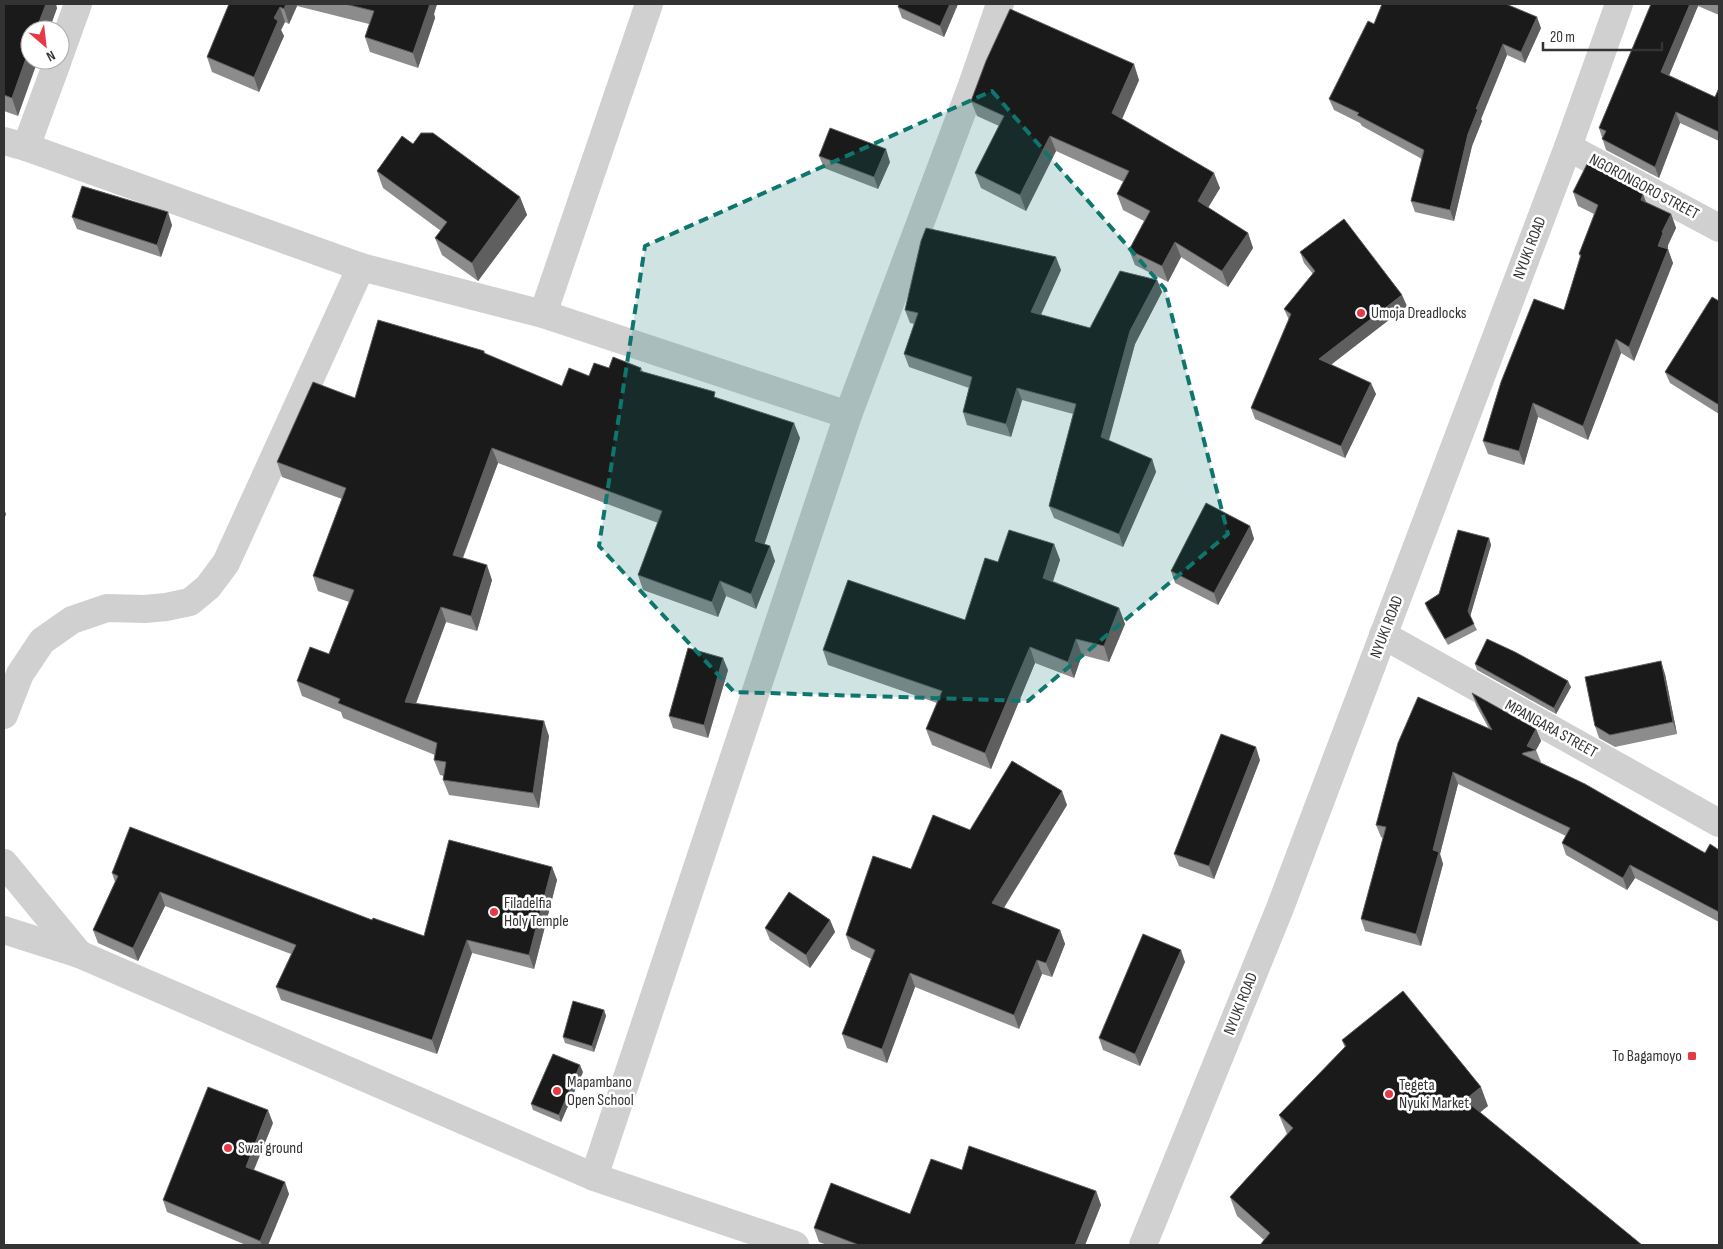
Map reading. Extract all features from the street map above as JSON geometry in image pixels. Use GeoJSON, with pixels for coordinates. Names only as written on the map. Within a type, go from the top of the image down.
{"type":"FeatureCollection","features":[{"type":"Feature","properties":{"kind":"street"},"geometry":{"type":"LineString","coordinates":[[70,26],[78,4]]}},
{"type":"Feature","properties":{"kind":"street"},"geometry":{"type":"LineString","coordinates":[[543,314],[649,4]]}},
{"type":"Feature","properties":{"kind":"street"},"geometry":{"type":"LineString","coordinates":[[594,1177],[848,415],[971,88],[1000,4]]}},
{"type":"Feature","properties":{"kind":"street","name":"NYUKI ROAD"},"geometry":{"type":"LineString","coordinates":[[1143,1245],[1280,908],[1568,146],[1619,4]]}},
{"type":"Feature","properties":{"kind":"street"},"geometry":{"type":"LineString","coordinates":[[53,70],[15,144],[361,267],[543,314],[848,415]]}},
{"type":"Feature","properties":{"kind":"street","name":"NGORONGORO STREET"},"geometry":{"type":"LineString","coordinates":[[1568,146],[1719,228]]}},
{"type":"Feature","properties":{"kind":"street"},"geometry":{"type":"LineString","coordinates":[[4,715],[20,674],[42,641],[72,620],[107,608],[145,609],[190,602],[208,587],[226,563],[361,267]]}},
{"type":"Feature","properties":{"kind":"street","name":"MPANGARA STREET"},"geometry":{"type":"LineString","coordinates":[[1384,635],[1719,823]]}},
{"type":"Feature","properties":{"kind":"street"},"geometry":{"type":"LineString","coordinates":[[4,862],[78,954]]}},
{"type":"Feature","properties":{"kind":"street"},"geometry":{"type":"LineString","coordinates":[[4,930],[78,954],[594,1177],[795,1245]]}},
{"type":"Feature","properties":{"kind":"highlighted area"},"geometry":{"type":"Polygon","coordinates":[[[992,91],[1165,289],[1228,534],[1028,701],[734,692],[599,546],[645,246],[992,91]]]}},
{"type":"Feature","properties":{"kind":"building"},"geometry":{"type":"Polygon","coordinates":[[[4,4],[46,4],[40,20],[20,20],[20,70],[22,70],[12,98],[4,95],[4,4]]]}},
{"type":"Feature","properties":{"kind":"building"},"geometry":{"type":"Polygon","coordinates":[[[229,4],[286,4],[284,9],[280,7],[274,18],[278,21],[254,77],[207,57],[229,4]]]}},
{"type":"Feature","properties":{"kind":"building"},"geometry":{"type":"Polygon","coordinates":[[[345,4],[430,4],[413,53],[365,37],[374,11],[345,4]]]}},
{"type":"Feature","properties":{"kind":"building"},"geometry":{"type":"Polygon","coordinates":[[[899,4],[950,4],[940,26],[898,7],[899,4]]]}},
{"type":"Feature","properties":{"kind":"building"},"geometry":{"type":"Polygon","coordinates":[[[1382,4],[1506,4],[1537,17],[1521,52],[1503,44],[1476,109],[1478,109],[1468,134],[1450,210],[1411,201],[1424,150],[1357,115],[1359,113],[1329,99],[1368,21],[1374,24],[1382,4]]]}},
{"type":"Feature","properties":{"kind":"building"},"geometry":{"type":"Polygon","coordinates":[[[1651,4],[1690,4],[1661,72],[1715,97],[1719,88],[1719,132],[1676,112],[1655,167],[1602,139],[1606,131],[1599,128],[1651,4]]]}},
{"type":"Feature","properties":{"kind":"building"},"geometry":{"type":"Polygon","coordinates":[[[1010,9],[1134,64],[1112,113],[1214,173],[1198,201],[1248,233],[1222,271],[1175,242],[1162,266],[1129,250],[1150,211],[1117,194],[1129,171],[1050,136],[1020,195],[975,173],[1004,116],[971,101],[986,61],[1010,9]]]}},
{"type":"Feature","properties":{"kind":"building"},"geometry":{"type":"Polygon","coordinates":[[[830,128],[886,149],[874,177],[819,156],[830,128]]]}},
{"type":"Feature","properties":{"kind":"building"},"geometry":{"type":"Polygon","coordinates":[[[421,133],[433,133],[520,197],[472,263],[435,238],[447,222],[377,171],[402,136],[413,144],[421,133]]]}},
{"type":"Feature","properties":{"kind":"building"},"geometry":{"type":"Polygon","coordinates":[[[1587,164],[1643,194],[1641,200],[1671,214],[1662,232],[1658,246],[1668,249],[1629,347],[1616,339],[1583,426],[1533,403],[1519,451],[1483,441],[1501,382],[1534,299],[1564,310],[1581,255],[1579,254],[1598,205],[1573,192],[1587,164]]]}},
{"type":"Feature","properties":{"kind":"building"},"geometry":{"type":"Polygon","coordinates":[[[82,186],[168,212],[157,245],[72,217],[82,186]]]}},
{"type":"Feature","properties":{"kind":"building"},"geometry":{"type":"Polygon","coordinates":[[[1344,219],[1402,295],[1319,359],[1371,383],[1341,446],[1251,408],[1291,314],[1284,309],[1315,271],[1300,252],[1344,219]]]}},
{"type":"Feature","properties":{"kind":"building"},"geometry":{"type":"Polygon","coordinates":[[[926,228],[1056,257],[1031,312],[1090,328],[1120,271],[1157,280],[1130,331],[1101,437],[1152,459],[1119,534],[1049,506],[1076,404],[1017,388],[1006,424],[963,412],[972,377],[904,354],[918,313],[905,310],[921,241],[926,228]]]}},
{"type":"Feature","properties":{"kind":"building"},"geometry":{"type":"Polygon","coordinates":[[[1712,297],[1719,301],[1719,405],[1665,372],[1712,297]]]}},
{"type":"Feature","properties":{"kind":"building"},"geometry":{"type":"Polygon","coordinates":[[[378,320],[484,351],[484,353],[562,386],[569,368],[589,376],[594,363],[609,368],[613,357],[641,368],[640,371],[715,392],[714,397],[794,423],[755,541],[770,546],[751,594],[720,581],[712,602],[638,575],[662,511],[492,448],[453,555],[487,565],[471,616],[441,607],[405,702],[544,721],[533,793],[443,780],[446,762],[434,760],[437,743],[338,703],[340,699],[297,681],[310,647],[329,654],[354,590],[313,576],[346,488],[277,462],[313,382],[355,398],[378,320]]]}},
{"type":"Feature","properties":{"kind":"building"},"geometry":{"type":"Polygon","coordinates":[[[1206,503],[1250,526],[1214,593],[1171,571],[1206,503]]]}},
{"type":"Feature","properties":{"kind":"building"},"geometry":{"type":"Polygon","coordinates":[[[1009,530],[1054,544],[1043,578],[1119,608],[1104,646],[1076,639],[1068,662],[1030,647],[985,753],[926,729],[942,691],[823,650],[848,580],[965,620],[985,558],[998,562],[1009,530]]]}},
{"type":"Feature","properties":{"kind":"building"},"geometry":{"type":"Polygon","coordinates":[[[1458,530],[1489,538],[1468,611],[1474,624],[1445,639],[1425,603],[1439,594],[1458,530]]]}},
{"type":"Feature","properties":{"kind":"building"},"geometry":{"type":"Polygon","coordinates":[[[1487,639],[1568,681],[1554,708],[1475,664],[1487,639]]]}},
{"type":"Feature","properties":{"kind":"building"},"geometry":{"type":"Polygon","coordinates":[[[688,648],[723,658],[704,725],[669,716],[688,648]]]}},
{"type":"Feature","properties":{"kind":"building"},"geometry":{"type":"Polygon","coordinates":[[[1661,661],[1673,722],[1610,735],[1595,726],[1585,677],[1661,661]]]}},
{"type":"Feature","properties":{"kind":"building"},"geometry":{"type":"Polygon","coordinates":[[[1472,693],[1536,729],[1527,746],[1536,750],[1522,754],[1585,784],[1705,853],[1710,844],[1719,850],[1719,912],[1630,865],[1623,878],[1562,843],[1570,828],[1453,772],[1433,850],[1439,852],[1416,934],[1361,919],[1386,827],[1376,825],[1398,743],[1418,697],[1492,730],[1472,693]]]}},
{"type":"Feature","properties":{"kind":"building"},"geometry":{"type":"Polygon","coordinates":[[[1221,734],[1256,747],[1209,866],[1174,854],[1221,734]]]}},
{"type":"Feature","properties":{"kind":"building"},"geometry":{"type":"Polygon","coordinates":[[[1012,761],[1062,791],[992,903],[1060,930],[1046,963],[1037,960],[1014,1015],[910,973],[882,1049],[842,1034],[875,950],[846,935],[873,856],[911,869],[933,815],[970,830],[1012,761]]]}},
{"type":"Feature","properties":{"kind":"building"},"geometry":{"type":"Polygon","coordinates":[[[130,827],[372,920],[373,918],[424,936],[449,840],[552,867],[529,955],[467,940],[432,1040],[276,987],[296,945],[160,892],[133,948],[93,930],[118,876],[112,873],[130,827]]]}},
{"type":"Feature","properties":{"kind":"building"},"geometry":{"type":"Polygon","coordinates":[[[789,892],[830,920],[806,955],[765,928],[789,892]]]}},
{"type":"Feature","properties":{"kind":"building"},"geometry":{"type":"Polygon","coordinates":[[[1143,934],[1181,950],[1135,1054],[1099,1038],[1143,934]]]}},
{"type":"Feature","properties":{"kind":"building","name":"Tegeta Nyuki Market"},"geometry":{"type":"Polygon","coordinates":[[[1403,991],[1481,1087],[1465,1100],[1642,1245],[1260,1245],[1270,1233],[1230,1197],[1293,1128],[1279,1115],[1346,1046],[1342,1040],[1403,991]]]}},
{"type":"Feature","properties":{"kind":"building"},"geometry":{"type":"Polygon","coordinates":[[[573,1001],[604,1010],[592,1046],[563,1037],[573,1001]]]}},
{"type":"Feature","properties":{"kind":"building"},"geometry":{"type":"Polygon","coordinates":[[[553,1054],[580,1065],[559,1115],[531,1104],[553,1054]]]}},
{"type":"Feature","properties":{"kind":"building"},"geometry":{"type":"Polygon","coordinates":[[[208,1087],[268,1110],[246,1167],[285,1182],[260,1241],[163,1200],[208,1087]]]}},
{"type":"Feature","properties":{"kind":"building"},"geometry":{"type":"Polygon","coordinates":[[[969,1146],[1096,1191],[1075,1245],[859,1245],[814,1228],[831,1183],[910,1214],[931,1159],[962,1170],[969,1146]]]}},
{"type":"Feature","properties":{"kind":"place","name":"Umoja Dreadlocks"},"geometry":{"type":"Point","coordinates":[1361,313]}},
{"type":"Feature","properties":{"kind":"place","name":"Filadelfia Holy Temple"},"geometry":{"type":"Point","coordinates":[494,912]}},
{"type":"Feature","properties":{"kind":"place","name":"To Bagamoyo"},"geometry":{"type":"Point","coordinates":[1692,1056]}},
{"type":"Feature","properties":{"kind":"place","name":"Mapambano Open School"},"geometry":{"type":"Point","coordinates":[557,1091]}},
{"type":"Feature","properties":{"kind":"place","name":"Tegeta Nyuki Market"},"geometry":{"type":"Point","coordinates":[1389,1094]}},
{"type":"Feature","properties":{"kind":"place","name":"Swai ground"},"geometry":{"type":"Point","coordinates":[228,1148]}}]}
